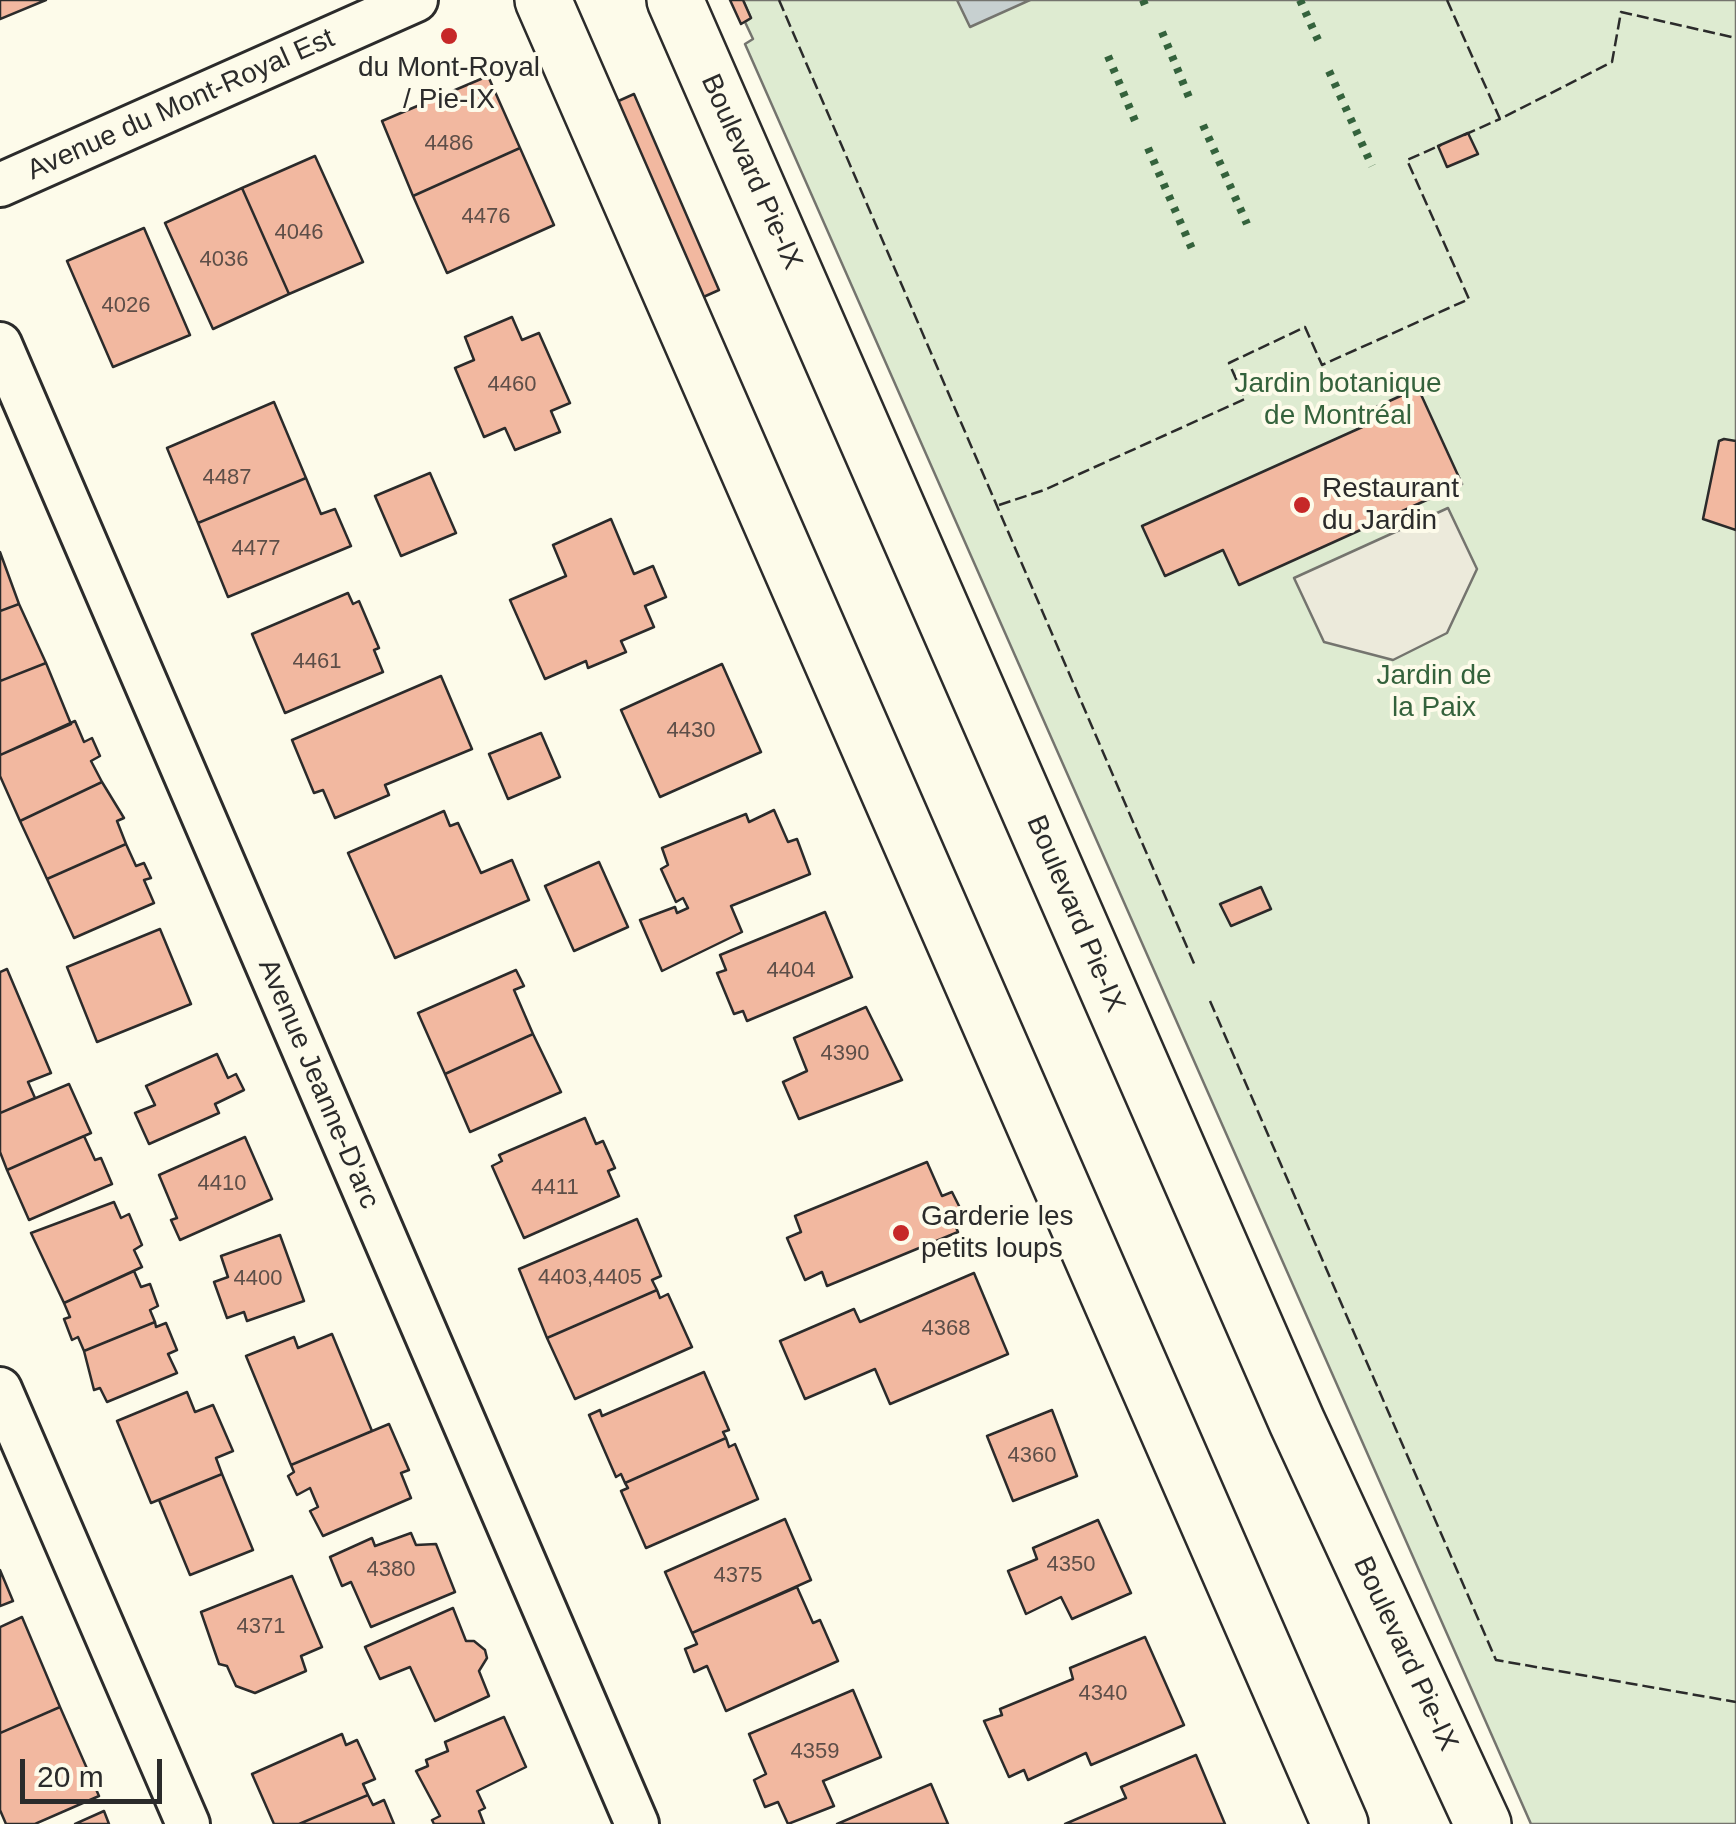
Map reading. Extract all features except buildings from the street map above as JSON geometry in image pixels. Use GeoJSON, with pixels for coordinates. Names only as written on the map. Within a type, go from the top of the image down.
{"type":"FeatureCollection","features":[{"type":"Feature","properties":{"kind":"main road"},"geometry":{"type":"LineString","coordinates":[[543,0],[1340,1824]]}},
{"type":"Feature","properties":{"kind":"main road","name":"Boulevard Pie-IX"},"geometry":{"type":"LineString","coordinates":[[676,0],[1298,1422],[1484,1824]]}},
{"type":"Feature","properties":{"kind":"street","name":"Avenue du Mont-Royal Est"},"geometry":{"type":"LineString","coordinates":[[0,186],[416,0]]}},
{"type":"Feature","properties":{"kind":"street","name":"Avenue Jeanne-D'arc"},"geometry":{"type":"LineString","coordinates":[[0,344],[637,1824]]}},
{"type":"Feature","properties":{"kind":"street"},"geometry":{"type":"LineString","coordinates":[[0,1389],[188,1824]]}},
{"type":"Feature","properties":{"kind":"green space","name":"Jardin botanique de Montréal"},"geometry":{"type":"Polygon","coordinates":[[[743,0],[1736,0],[1736,1824],[1531,1824],[745,44],[753,39],[745,22],[751,18],[743,0]]]}},
{"type":"Feature","properties":{"kind":"shaded area"},"geometry":{"type":"Polygon","coordinates":[[[957,0],[1030,0],[970,27],[957,0]]]}},
{"type":"Feature","properties":{"kind":"shaded area"},"geometry":{"type":"Polygon","coordinates":[[[1448,508],[1477,569],[1447,633],[1393,660],[1324,642],[1294,578],[1448,508]]]}},
{"type":"Feature","properties":{"kind":"hedge"},"geometry":{"type":"LineString","coordinates":[[1143,0],[1145,5]]}},
{"type":"Feature","properties":{"kind":"hedge"},"geometry":{"type":"LineString","coordinates":[[1300,0],[1318,40]]}},
{"type":"Feature","properties":{"kind":"hedge"},"geometry":{"type":"LineString","coordinates":[[1162,32],[1191,102]]}},
{"type":"Feature","properties":{"kind":"hedge"},"geometry":{"type":"LineString","coordinates":[[1108,56],[1138,128]]}},
{"type":"Feature","properties":{"kind":"hedge"},"geometry":{"type":"LineString","coordinates":[[1329,71],[1372,166]]}},
{"type":"Feature","properties":{"kind":"hedge"},"geometry":{"type":"LineString","coordinates":[[1203,125],[1247,224]]}},
{"type":"Feature","properties":{"kind":"hedge"},"geometry":{"type":"LineString","coordinates":[[1148,148],[1192,249]]}},
{"type":"Feature","properties":{"kind":"fence"},"geometry":{"type":"LineString","coordinates":[[779,0],[1196,968]]}},
{"type":"Feature","properties":{"kind":"fence"},"geometry":{"type":"LineString","coordinates":[[1447,0],[1500,119],[1612,62],[1621,12],[1736,38]]}},
{"type":"Feature","properties":{"kind":"fence"},"geometry":{"type":"LineString","coordinates":[[1464,135],[1500,119]]}},
{"type":"Feature","properties":{"kind":"fence"},"geometry":{"type":"LineString","coordinates":[[999,505],[1044,490],[1245,399],[1229,363],[1305,327],[1322,365],[1469,299],[1407,160],[1441,145]]}},
{"type":"Feature","properties":{"kind":"fence"},"geometry":{"type":"LineString","coordinates":[[1210,1001],[1496,1660],[1736,1702]]}},
{"type":"Feature","properties":{"kind":"place","name":"du Mont-Royal / Pie-IX"},"geometry":{"type":"Point","coordinates":[449,36]}},
{"type":"Feature","properties":{"kind":"place","name":"Restaurant du Jardin"},"geometry":{"type":"Point","coordinates":[1302,505]}},
{"type":"Feature","properties":{"kind":"place","name":"Garderie les petits loups"},"geometry":{"type":"Point","coordinates":[901,1233]}},
{"type":"Feature","properties":{"kind":"park label","name":"Jardin de la Paix"},"geometry":{"type":"Point","coordinates":[1434,692]}}]}
